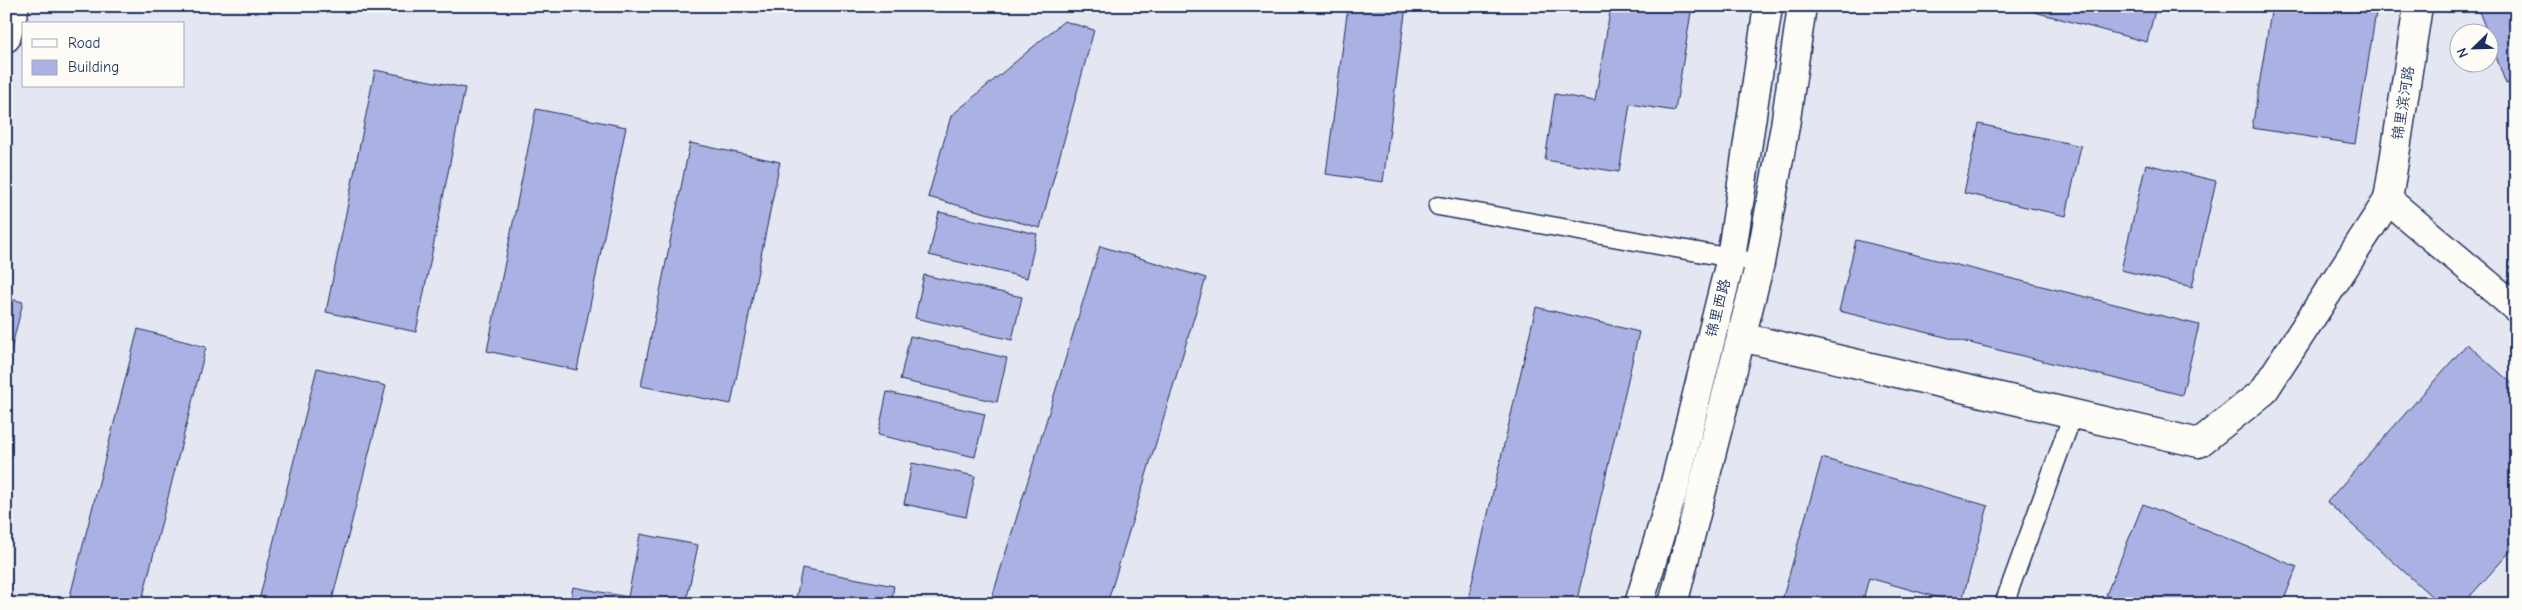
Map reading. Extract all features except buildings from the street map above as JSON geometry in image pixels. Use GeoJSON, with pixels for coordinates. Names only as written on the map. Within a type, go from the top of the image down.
{"type":"FeatureCollection","features":[{"type":"Feature","properties":{"kind":"main road"},"geometry":{"type":"LineString","coordinates":[[6,38],[15,6]]}},
{"type":"Feature","properties":{"kind":"main road","name":"锦里西路"},"geometry":{"type":"LineString","coordinates":[[1639,604],[1672,491],[1731,258],[1768,6]]}},
{"type":"Feature","properties":{"kind":"main road","name":"锦里西路"},"geometry":{"type":"LineString","coordinates":[[1674,604],[1760,263],[1784,126],[1802,6]]}},
{"type":"Feature","properties":{"kind":"main road","name":"锦里滨河路"},"geometry":{"type":"LineString","coordinates":[[2388,200],[2418,6]]}},
{"type":"Feature","properties":{"kind":"main road"},"geometry":{"type":"LineString","coordinates":[[1741,337],[2199,443],[2263,392],[2388,200],[2516,308]]}},
{"type":"Feature","properties":{"kind":"lane"},"geometry":{"type":"LineString","coordinates":[[1438,206],[1760,263]]}},
{"type":"Feature","properties":{"kind":"lane"},"geometry":{"type":"LineString","coordinates":[[2004,604],[2073,414]]}}]}
